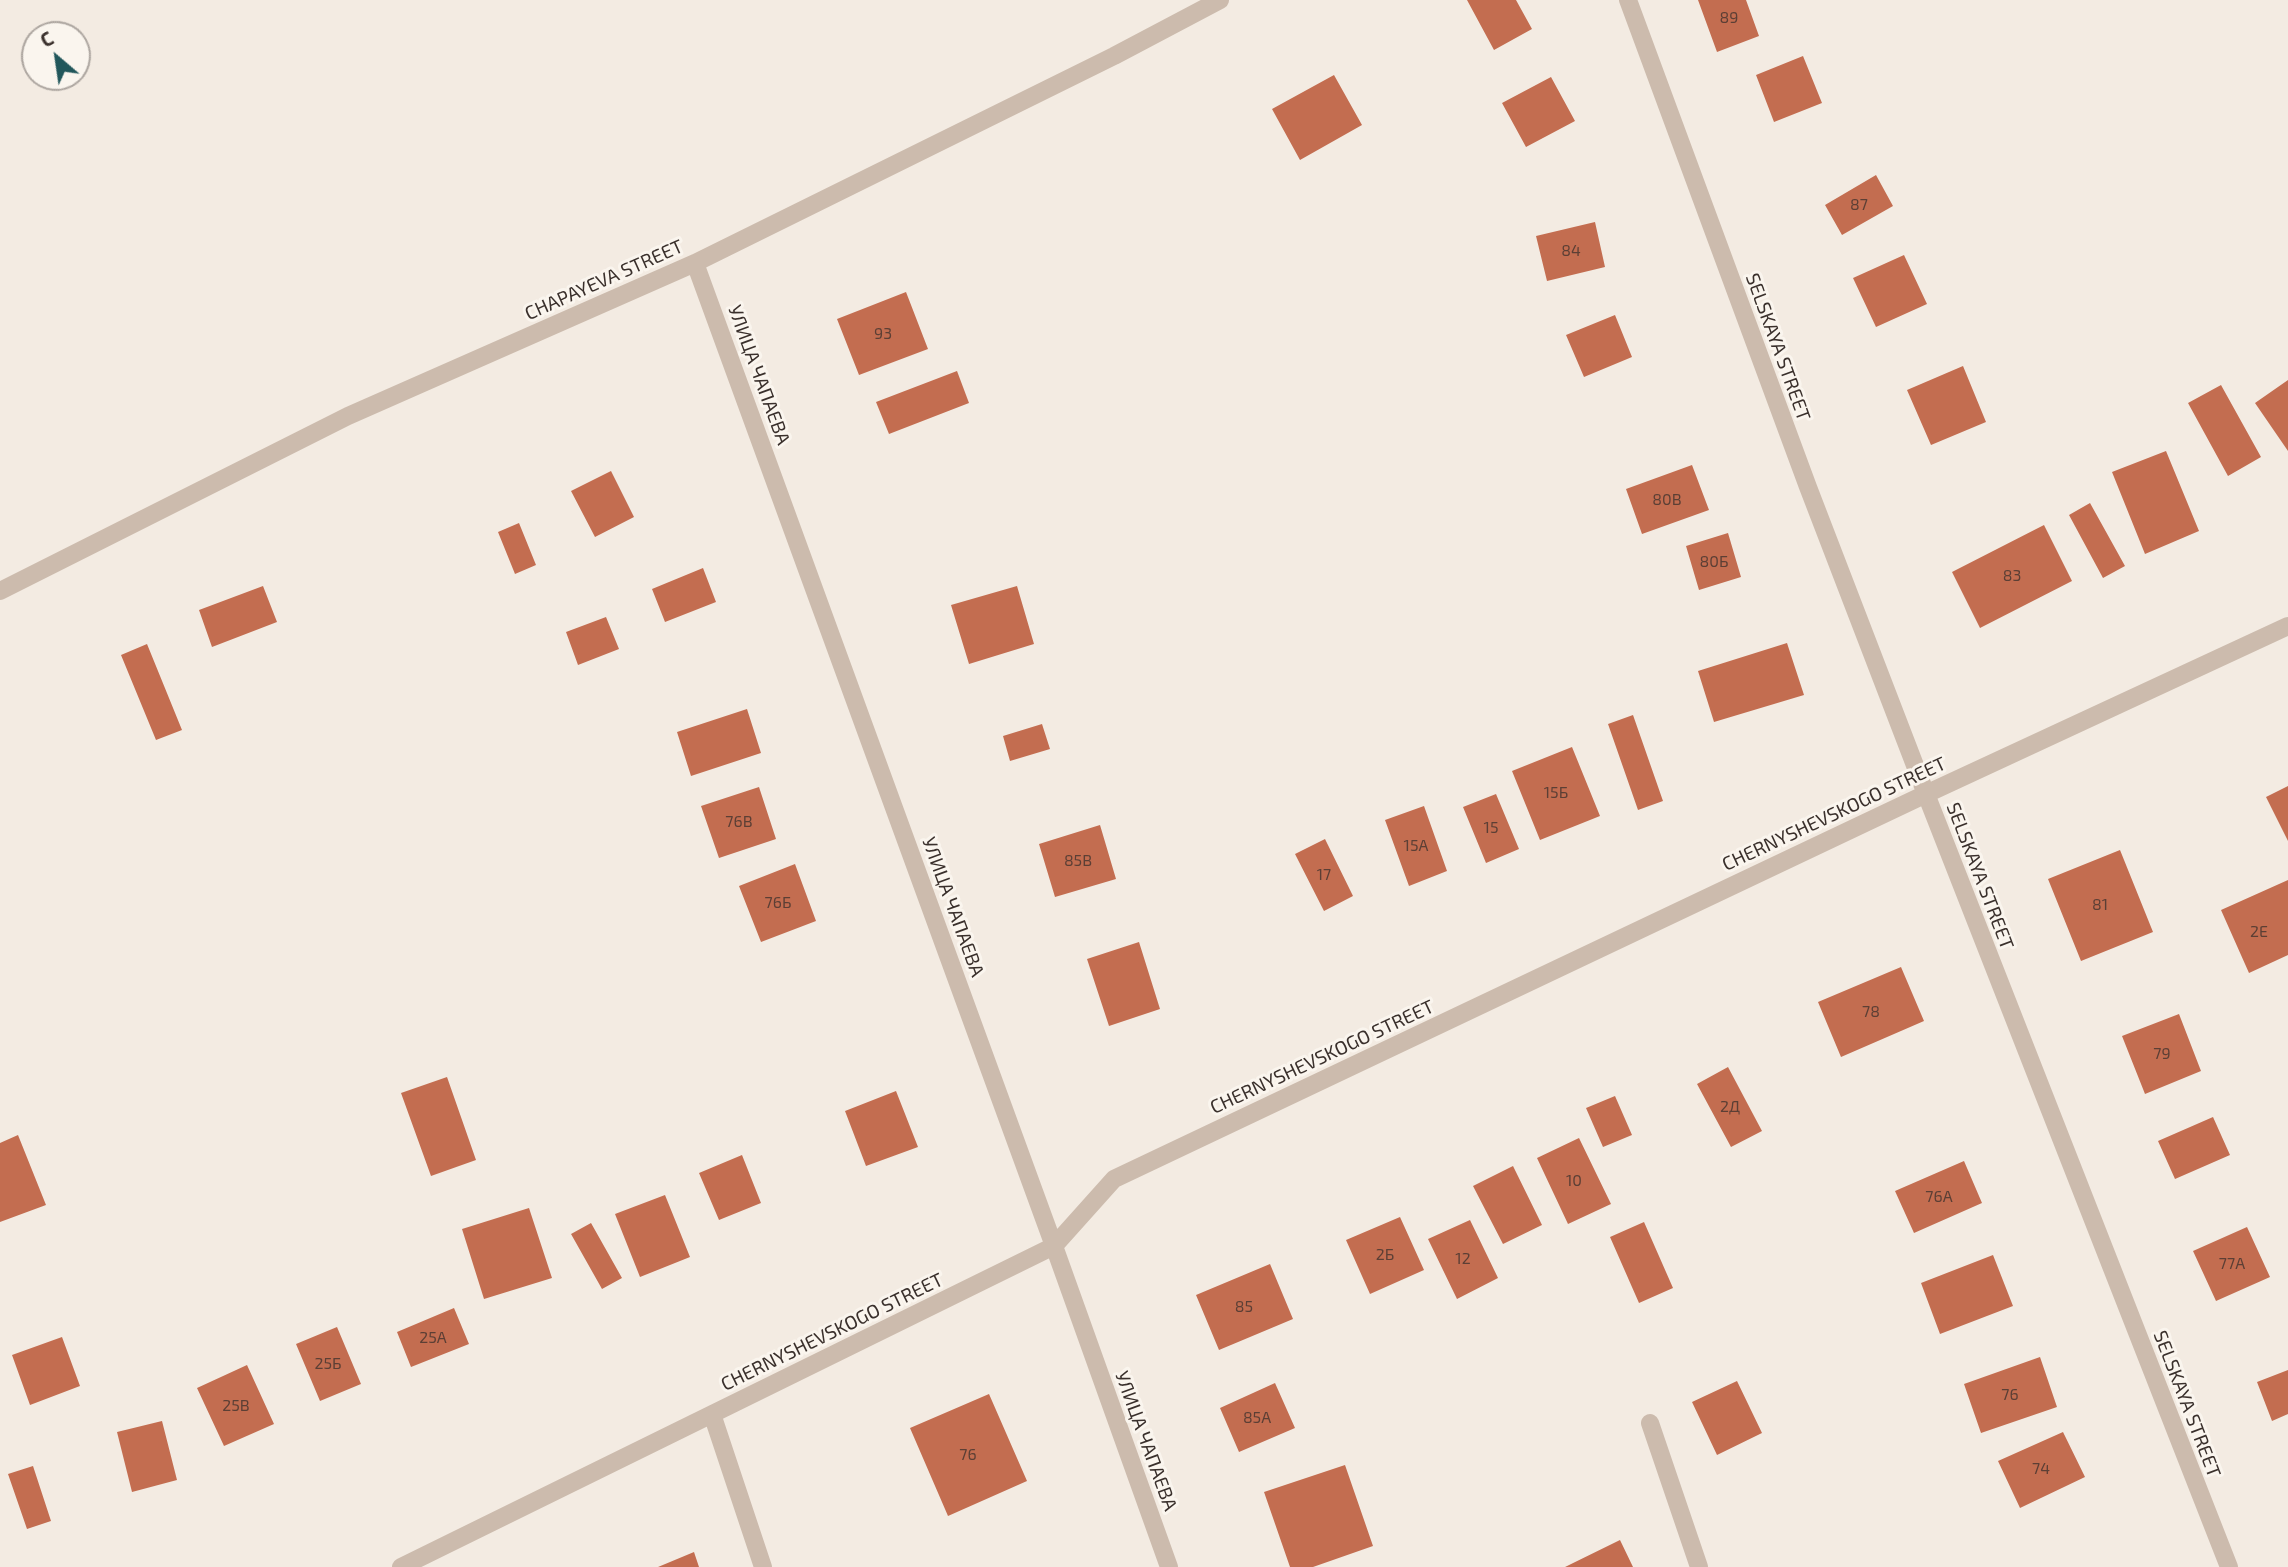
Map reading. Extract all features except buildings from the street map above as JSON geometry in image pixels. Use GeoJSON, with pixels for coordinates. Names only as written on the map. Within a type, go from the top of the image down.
{"type":"FeatureCollection","features":[{"type":"Feature","properties":{"kind":"street","name":"CHAPAYEVA STREET"},"geometry":{"type":"LineString","coordinates":[[0,591],[348,415],[695,263],[1114,56],[1220,0]]}},
{"type":"Feature","properties":{"kind":"street","name":"SELSKAYA STREET"},"geometry":{"type":"LineString","coordinates":[[1628,0],[1808,487],[2229,1567]]}},
{"type":"Feature","properties":{"kind":"street","name":"УЛИЦА ЧАПАЕВА"},"geometry":{"type":"LineString","coordinates":[[695,263],[1054,1246],[1168,1567]]}},
{"type":"Feature","properties":{"kind":"street","name":"CHERNYSHEVSKOGO STREET"},"geometry":{"type":"LineString","coordinates":[[401,1567],[1054,1246],[1114,1179],[1926,794],[2288,626]]}},
{"type":"Feature","properties":{"kind":"street"},"geometry":{"type":"LineString","coordinates":[[712,1414],[763,1567]]}},
{"type":"Feature","properties":{"kind":"street"},"geometry":{"type":"LineString","coordinates":[[1650,1423],[1699,1567]]}}]}
